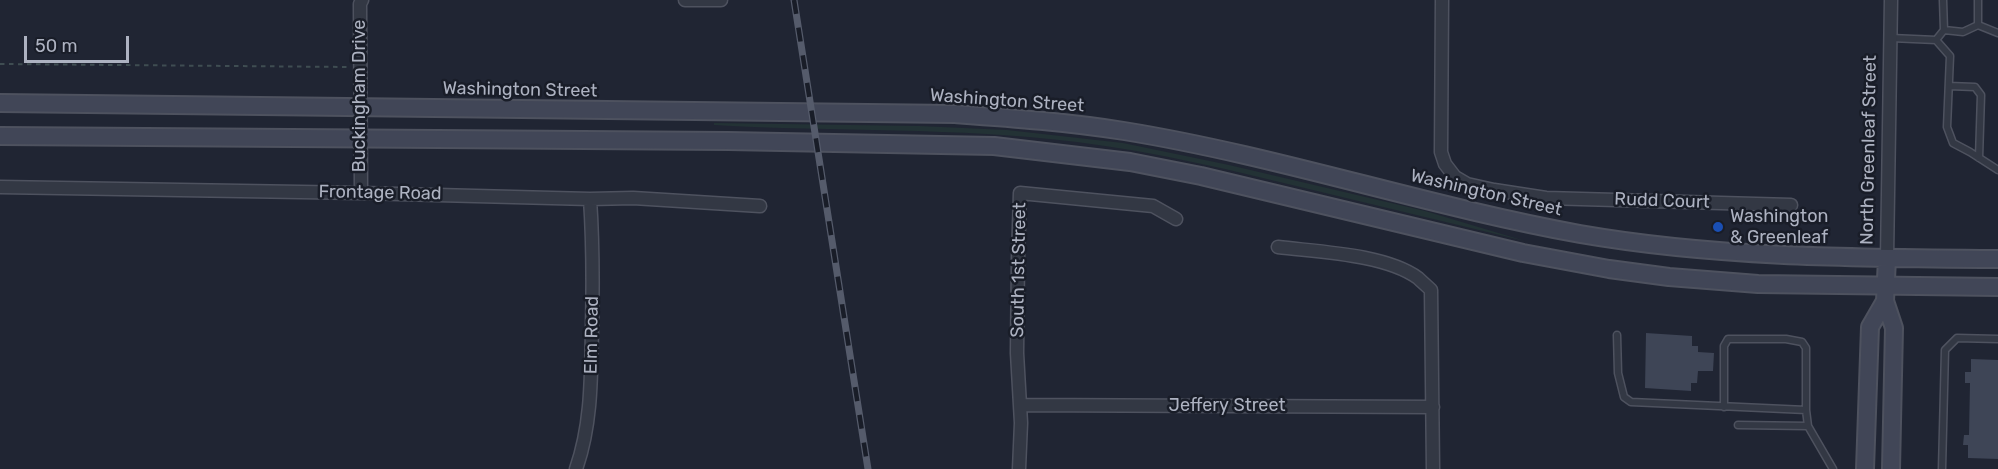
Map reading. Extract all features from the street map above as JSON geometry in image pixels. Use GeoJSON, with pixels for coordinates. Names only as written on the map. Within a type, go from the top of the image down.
{"type":"FeatureCollection","features":[{"type":"Feature","properties":{"kind":"main road","name":"Washington Street"},"geometry":{"type":"LineString","coordinates":[[0,103],[955,114],[1032,119],[1168,139],[1530,224],[1619,240],[1731,253],[1998,259]]}},
{"type":"Feature","properties":{"kind":"main road"},"geometry":{"type":"LineString","coordinates":[[0,136],[946,144],[1027,149],[1130,162],[1201,176],[1523,254],[1579,265],[1669,277],[1885,293],[1998,287]]}},
{"type":"Feature","properties":{"kind":"main road","name":"North Greenleaf Street"},"geometry":{"type":"LineString","coordinates":[[1885,293],[1887,258]]}},
{"type":"Feature","properties":{"kind":"main road"},"geometry":{"type":"LineString","coordinates":[[1866,469],[1870,327],[1885,293]]}},
{"type":"Feature","properties":{"kind":"main road"},"geometry":{"type":"LineString","coordinates":[[1885,293],[1894,328],[1891,469]]}},
{"type":"Feature","properties":{"kind":"street","name":"Buckingham Drive"},"geometry":{"type":"LineString","coordinates":[[361,192],[360,4],[362,0]]}},
{"type":"Feature","properties":{"kind":"street"},"geometry":{"type":"LineString","coordinates":[[685,0],[721,0]]}},
{"type":"Feature","properties":{"kind":"street","name":"Rudd Court"},"geometry":{"type":"LineString","coordinates":[[1442,0],[1441,152],[1445,164],[1455,177],[1467,184],[1534,196],[1791,205]]}},
{"type":"Feature","properties":{"kind":"street","name":"North Greenleaf Street"},"geometry":{"type":"LineString","coordinates":[[1887,258],[1891,0]]}},
{"type":"Feature","properties":{"kind":"street","name":"Frontage Road"},"geometry":{"type":"LineString","coordinates":[[0,187],[633,198],[760,206]]}},
{"type":"Feature","properties":{"kind":"street","name":"South 1st Street"},"geometry":{"type":"LineString","coordinates":[[1019,469],[1021,405],[1017,353],[1020,194],[1153,206],[1176,219]]}},
{"type":"Feature","properties":{"kind":"street","name":"Elm Road"},"geometry":{"type":"LineString","coordinates":[[576,469],[584,445],[591,370],[593,243],[590,199]]}},
{"type":"Feature","properties":{"kind":"street"},"geometry":{"type":"LineString","coordinates":[[1278,247],[1354,256],[1392,266],[1416,277],[1431,290],[1433,469]]}},
{"type":"Feature","properties":{"kind":"street","name":"Jeffery Street"},"geometry":{"type":"LineString","coordinates":[[1021,405],[1433,407]]}},
{"type":"Feature","properties":{"kind":"lane"},"geometry":{"type":"LineString","coordinates":[[1936,40],[1944,30],[1943,0]]}},
{"type":"Feature","properties":{"kind":"lane"},"geometry":{"type":"LineString","coordinates":[[1978,0],[1978,25]]}},
{"type":"Feature","properties":{"kind":"lane"},"geometry":{"type":"LineString","coordinates":[[1944,30],[1963,32],[1978,25],[1998,33]]}},
{"type":"Feature","properties":{"kind":"lane"},"geometry":{"type":"LineString","coordinates":[[1890,38],[1936,40],[1950,56],[1947,127],[1953,143],[1998,170]]}},
{"type":"Feature","properties":{"kind":"lane"},"geometry":{"type":"LineString","coordinates":[[1949,86],[1975,87],[1981,96],[1979,158]]}},
{"type":"Feature","properties":{"kind":"lane"},"geometry":{"type":"LineString","coordinates":[[1617,335],[1618,374],[1624,397],[1632,402],[1806,410]]}},
{"type":"Feature","properties":{"kind":"lane"},"geometry":{"type":"LineString","coordinates":[[1942,469],[1945,350],[1956,338],[1998,339]]}},
{"type":"Feature","properties":{"kind":"lane"},"geometry":{"type":"LineString","coordinates":[[1724,407],[1724,346],[1728,339],[1786,339],[1802,342],[1806,348],[1808,426],[1833,469]]}},
{"type":"Feature","properties":{"kind":"lane"},"geometry":{"type":"LineString","coordinates":[[1738,425],[1808,426]]}},
{"type":"Feature","properties":{"kind":"path"},"geometry":{"type":"LineString","coordinates":[[0,64],[360,67]]}},
{"type":"Feature","properties":{"kind":"shaded area"},"geometry":{"type":"Polygon","coordinates":[[[714,123],[919,126],[1007,130],[1123,143],[1229,165],[1425,211],[1525,241],[1225,169],[1107,146],[987,134],[759,127],[714,125],[714,123]]]}},
{"type":"Feature","properties":{"kind":"building"},"geometry":{"type":"Polygon","coordinates":[[[1646,333],[1692,336],[1692,346],[1698,346],[1698,352],[1714,353],[1713,371],[1698,371],[1697,383],[1691,383],[1691,391],[1645,388],[1646,333]]]}},
{"type":"Feature","properties":{"kind":"building"},"geometry":{"type":"Polygon","coordinates":[[[1971,359],[1998,360],[1998,459],[1968,458],[1968,445],[1963,445],[1964,435],[1969,435],[1970,383],[1965,383],[1965,372],[1971,372],[1971,359]]]}},
{"type":"Feature","properties":{"kind":"railway"},"geometry":{"type":"LineString","coordinates":[[794,0],[868,469]]}},
{"type":"Feature","properties":{"kind":"place","name":"Washington & Greenleaf"},"geometry":{"type":"Point","coordinates":[1718,227]}}]}
